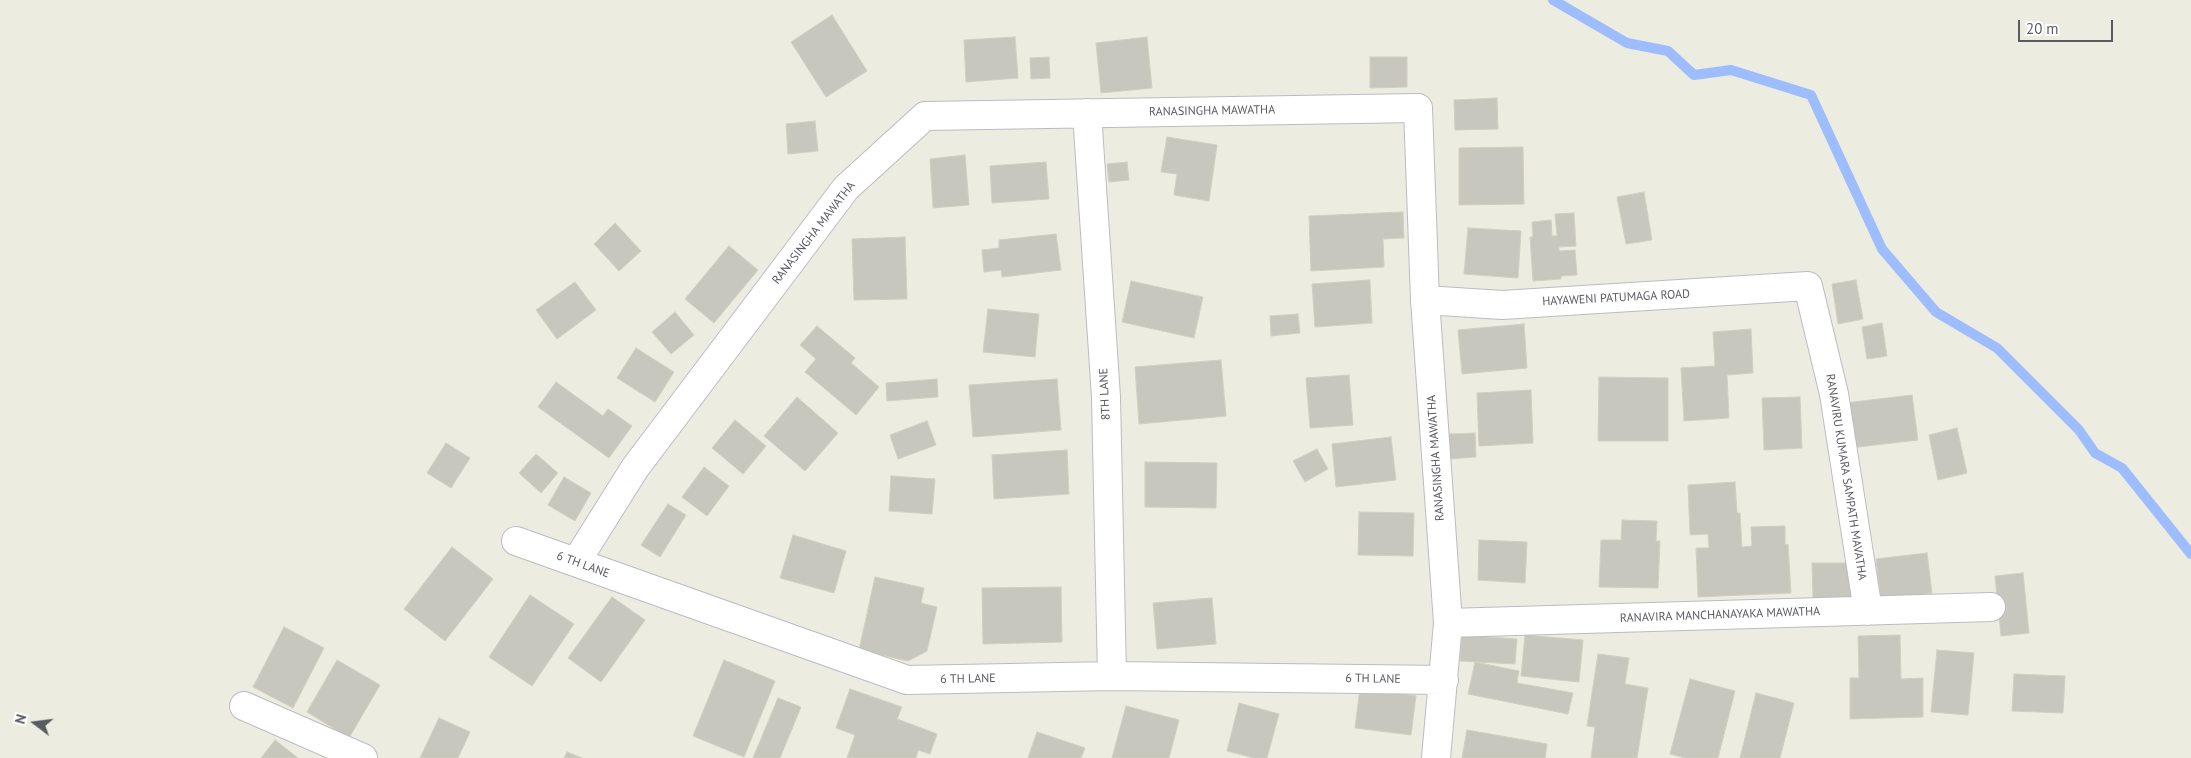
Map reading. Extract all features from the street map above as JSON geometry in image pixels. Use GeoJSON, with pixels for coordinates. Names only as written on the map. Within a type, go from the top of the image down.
{"type":"FeatureCollection","features":[{"type":"Feature","properties":{"kind":"street","name":"RANASINGHA MAWATHA"},"geometry":{"type":"LineString","coordinates":[[576,562],[635,468],[846,188],[925,116],[1418,108],[1425,300],[1448,623],[1436,758]]}},
{"type":"Feature","properties":{"kind":"street","name":"8TH LANE"},"geometry":{"type":"LineString","coordinates":[[1088,113],[1106,397],[1112,676]]}},
{"type":"Feature","properties":{"kind":"street","name":"HAYAWENI PATUMAGA ROAD"},"geometry":{"type":"LineString","coordinates":[[1425,300],[1502,305],[1808,286]]}},
{"type":"Feature","properties":{"kind":"street","name":"RANAVIRU KUMARA SAMPATH MAVATHA"},"geometry":{"type":"LineString","coordinates":[[1808,286],[1834,394],[1868,611]]}},
{"type":"Feature","properties":{"kind":"street","name":"6 TH LANE"},"geometry":{"type":"LineString","coordinates":[[516,541],[907,680],[1112,676],[1444,680]]}},
{"type":"Feature","properties":{"kind":"street","name":"RANAVIRA MANCHANAYAKA MAWATHA"},"geometry":{"type":"LineString","coordinates":[[1448,623],[1991,607]]}},
{"type":"Feature","properties":{"kind":"street"},"geometry":{"type":"LineString","coordinates":[[244,706],[363,758]]}},
{"type":"Feature","properties":{"kind":"building"},"geometry":{"type":"Polygon","coordinates":[[[832,15],[867,71],[826,97],[791,42],[832,15]]]}},
{"type":"Feature","properties":{"kind":"building"},"geometry":{"type":"Polygon","coordinates":[[[1015,37],[1018,78],[966,82],[964,40],[1015,37]]]}},
{"type":"Feature","properties":{"kind":"building"},"geometry":{"type":"Polygon","coordinates":[[[1147,37],[1152,88],[1101,93],[1096,43],[1147,37]]]}},
{"type":"Feature","properties":{"kind":"building"},"geometry":{"type":"Polygon","coordinates":[[[1049,57],[1050,78],[1031,79],[1030,58],[1049,57]]]}},
{"type":"Feature","properties":{"kind":"building"},"geometry":{"type":"Polygon","coordinates":[[[1370,57],[1407,57],[1407,87],[1370,88],[1370,57]]]}},
{"type":"Feature","properties":{"kind":"building"},"geometry":{"type":"Polygon","coordinates":[[[1497,98],[1498,129],[1455,130],[1454,100],[1497,98]]]}},
{"type":"Feature","properties":{"kind":"building"},"geometry":{"type":"Polygon","coordinates":[[[815,121],[818,151],[788,154],[786,124],[815,121]]]}},
{"type":"Feature","properties":{"kind":"building"},"geometry":{"type":"Polygon","coordinates":[[[1167,137],[1217,145],[1209,201],[1174,195],[1177,174],[1161,172],[1167,137]]]}},
{"type":"Feature","properties":{"kind":"building"},"geometry":{"type":"Polygon","coordinates":[[[1523,147],[1524,204],[1459,205],[1459,148],[1523,147]]]}},
{"type":"Feature","properties":{"kind":"building"},"geometry":{"type":"Polygon","coordinates":[[[965,155],[969,205],[933,208],[930,159],[965,155]]]}},
{"type":"Feature","properties":{"kind":"building"},"geometry":{"type":"Polygon","coordinates":[[[1046,162],[1049,199],[992,203],[990,166],[1046,162]]]}},
{"type":"Feature","properties":{"kind":"building"},"geometry":{"type":"Polygon","coordinates":[[[1127,162],[1129,180],[1109,182],[1107,164],[1127,162]]]}},
{"type":"Feature","properties":{"kind":"building"},"geometry":{"type":"Polygon","coordinates":[[[1644,192],[1652,240],[1626,244],[1617,197],[1644,192]]]}},
{"type":"Feature","properties":{"kind":"building"},"geometry":{"type":"Polygon","coordinates":[[[1403,212],[1404,238],[1383,239],[1384,267],[1311,271],[1309,216],[1403,212]]]}},
{"type":"Feature","properties":{"kind":"building"},"geometry":{"type":"Polygon","coordinates":[[[1574,213],[1576,246],[1559,247],[1559,251],[1575,250],[1577,275],[1561,276],[1561,279],[1533,281],[1530,237],[1533,237],[1532,222],[1551,220],[1552,236],[1557,236],[1555,214],[1574,213]]]}},
{"type":"Feature","properties":{"kind":"building"},"geometry":{"type":"Polygon","coordinates":[[[615,223],[641,251],[619,271],[594,244],[615,223]]]}},
{"type":"Feature","properties":{"kind":"building"},"geometry":{"type":"Polygon","coordinates":[[[1468,228],[1521,231],[1518,278],[1464,274],[1468,228]]]}},
{"type":"Feature","properties":{"kind":"building"},"geometry":{"type":"Polygon","coordinates":[[[1056,234],[1061,270],[1002,277],[1001,270],[984,272],[982,250],[999,248],[999,240],[1056,234]]]}},
{"type":"Feature","properties":{"kind":"building"},"geometry":{"type":"Polygon","coordinates":[[[905,237],[907,299],[854,300],[852,239],[905,237]]]}},
{"type":"Feature","properties":{"kind":"building"},"geometry":{"type":"Polygon","coordinates":[[[729,246],[758,270],[714,323],[685,299],[729,246]]]}},
{"type":"Feature","properties":{"kind":"building"},"geometry":{"type":"Polygon","coordinates":[[[1370,280],[1372,323],[1315,327],[1312,284],[1370,280]]]}},
{"type":"Feature","properties":{"kind":"building"},"geometry":{"type":"Polygon","coordinates":[[[1856,280],[1863,319],[1838,324],[1832,284],[1856,280]]]}},
{"type":"Feature","properties":{"kind":"building"},"geometry":{"type":"Polygon","coordinates":[[[1131,281],[1203,297],[1194,338],[1122,322],[1131,281]]]}},
{"type":"Feature","properties":{"kind":"building"},"geometry":{"type":"Polygon","coordinates":[[[575,282],[596,310],[557,339],[536,310],[575,282]]]}},
{"type":"Feature","properties":{"kind":"building"},"geometry":{"type":"Polygon","coordinates":[[[988,309],[1039,314],[1035,357],[983,352],[988,309]]]}},
{"type":"Feature","properties":{"kind":"building"},"geometry":{"type":"Polygon","coordinates":[[[675,312],[694,335],[671,354],[652,332],[675,312]]]}},
{"type":"Feature","properties":{"kind":"building"},"geometry":{"type":"Polygon","coordinates":[[[1298,314],[1300,333],[1271,336],[1270,316],[1298,314]]]}},
{"type":"Feature","properties":{"kind":"building"},"geometry":{"type":"Polygon","coordinates":[[[1882,323],[1887,356],[1867,359],[1862,327],[1882,323]]]}},
{"type":"Feature","properties":{"kind":"building"},"geometry":{"type":"Polygon","coordinates":[[[1524,324],[1527,368],[1462,374],[1458,330],[1524,324]]]}},
{"type":"Feature","properties":{"kind":"building"},"geometry":{"type":"Polygon","coordinates":[[[817,326],[855,358],[851,363],[879,387],[856,415],[805,372],[816,359],[800,345],[817,326]]]}},
{"type":"Feature","properties":{"kind":"building"},"geometry":{"type":"Polygon","coordinates":[[[1751,329],[1753,373],[1727,375],[1729,418],[1684,421],[1681,368],[1715,366],[1713,332],[1751,329]]]}},
{"type":"Feature","properties":{"kind":"building"},"geometry":{"type":"Polygon","coordinates":[[[636,348],[674,372],[655,402],[617,378],[636,348]]]}},
{"type":"Feature","properties":{"kind":"building"},"geometry":{"type":"Polygon","coordinates":[[[1221,360],[1226,416],[1139,424],[1135,367],[1221,360]]]}},
{"type":"Feature","properties":{"kind":"building"},"geometry":{"type":"Polygon","coordinates":[[[1349,375],[1353,425],[1310,428],[1306,378],[1349,375]]]}},
{"type":"Feature","properties":{"kind":"building"},"geometry":{"type":"Polygon","coordinates":[[[1599,377],[1668,378],[1668,441],[1598,441],[1599,377]]]}},
{"type":"Feature","properties":{"kind":"building"},"geometry":{"type":"Polygon","coordinates":[[[937,379],[938,397],[887,401],[886,383],[937,379]]]}},
{"type":"Feature","properties":{"kind":"building"},"geometry":{"type":"Polygon","coordinates":[[[1057,379],[1061,430],[973,437],[969,385],[1057,379]]]}},
{"type":"Feature","properties":{"kind":"building"},"geometry":{"type":"Polygon","coordinates":[[[556,382],[603,416],[608,409],[632,426],[609,458],[538,407],[556,382]]]}},
{"type":"Feature","properties":{"kind":"building"},"geometry":{"type":"Polygon","coordinates":[[[1531,390],[1533,443],[1479,446],[1477,393],[1531,390]]]}},
{"type":"Feature","properties":{"kind":"building"},"geometry":{"type":"Polygon","coordinates":[[[1912,395],[1918,440],[1850,448],[1845,403],[1912,395]]]}},
{"type":"Feature","properties":{"kind":"building"},"geometry":{"type":"Polygon","coordinates":[[[797,397],[838,433],[805,471],[764,436],[797,397]]]}},
{"type":"Feature","properties":{"kind":"building"},"geometry":{"type":"Polygon","coordinates":[[[1800,397],[1802,448],[1764,450],[1762,398],[1800,397]]]}},
{"type":"Feature","properties":{"kind":"building"},"geometry":{"type":"Polygon","coordinates":[[[735,420],[766,446],[743,474],[712,448],[735,420]]]}},
{"type":"Feature","properties":{"kind":"building"},"geometry":{"type":"Polygon","coordinates":[[[927,421],[936,445],[898,459],[890,435],[927,421]]]}},
{"type":"Feature","properties":{"kind":"building"},"geometry":{"type":"Polygon","coordinates":[[[1957,428],[1967,473],[1938,480],[1929,435],[1957,428]]]}},
{"type":"Feature","properties":{"kind":"building"},"geometry":{"type":"Polygon","coordinates":[[[1475,433],[1476,457],[1450,459],[1449,434],[1475,433]]]}},
{"type":"Feature","properties":{"kind":"building"},"geometry":{"type":"Polygon","coordinates":[[[1391,437],[1396,480],[1336,487],[1332,444],[1391,437]]]}},
{"type":"Feature","properties":{"kind":"building"},"geometry":{"type":"Polygon","coordinates":[[[446,443],[470,458],[451,488],[427,473],[446,443]]]}},
{"type":"Feature","properties":{"kind":"building"},"geometry":{"type":"Polygon","coordinates":[[[1317,449],[1328,469],[1305,482],[1293,461],[1317,449]]]}},
{"type":"Feature","properties":{"kind":"building"},"geometry":{"type":"Polygon","coordinates":[[[1067,450],[1069,494],[994,499],[992,455],[1067,450]]]}},
{"type":"Feature","properties":{"kind":"building"},"geometry":{"type":"Polygon","coordinates":[[[536,454],[558,473],[541,493],[519,473],[536,454]]]}},
{"type":"Feature","properties":{"kind":"building"},"geometry":{"type":"Polygon","coordinates":[[[1145,462],[1217,463],[1216,508],[1145,507],[1145,462]]]}},
{"type":"Feature","properties":{"kind":"building"},"geometry":{"type":"Polygon","coordinates":[[[704,467],[729,486],[707,516],[682,497],[704,467]]]}},
{"type":"Feature","properties":{"kind":"building"},"geometry":{"type":"Polygon","coordinates":[[[891,476],[935,479],[932,514],[889,511],[891,476]]]}},
{"type":"Feature","properties":{"kind":"building"},"geometry":{"type":"Polygon","coordinates":[[[564,477],[591,493],[575,521],[548,505],[564,477]]]}},
{"type":"Feature","properties":{"kind":"building"},"geometry":{"type":"Polygon","coordinates":[[[1735,482],[1737,513],[1740,513],[1742,547],[1752,546],[1751,527],[1785,526],[1785,545],[1788,544],[1791,593],[1698,597],[1696,548],[1709,548],[1708,534],[1690,535],[1688,485],[1735,482]]]}},
{"type":"Feature","properties":{"kind":"building"},"geometry":{"type":"Polygon","coordinates":[[[668,504],[686,515],[660,557],[641,545],[668,504]]]}},
{"type":"Feature","properties":{"kind":"building"},"geometry":{"type":"Polygon","coordinates":[[[1359,512],[1414,513],[1413,556],[1358,555],[1359,512]]]}},
{"type":"Feature","properties":{"kind":"building"},"geometry":{"type":"Polygon","coordinates":[[[1622,520],[1657,521],[1656,541],[1660,541],[1658,588],[1599,587],[1601,540],[1621,540],[1622,520]]]}},
{"type":"Feature","properties":{"kind":"building"},"geometry":{"type":"Polygon","coordinates":[[[793,535],[846,551],[834,593],[780,578],[793,535]]]}},
{"type":"Feature","properties":{"kind":"building"},"geometry":{"type":"Polygon","coordinates":[[[1479,540],[1527,542],[1525,583],[1478,580],[1479,540]]]}},
{"type":"Feature","properties":{"kind":"building"},"geometry":{"type":"Polygon","coordinates":[[[452,547],[493,579],[445,641],[404,609],[452,547]]]}},
{"type":"Feature","properties":{"kind":"building"},"geometry":{"type":"Polygon","coordinates":[[[1927,553],[1932,593],[1881,600],[1876,559],[1927,553]]]}},
{"type":"Feature","properties":{"kind":"building"},"geometry":{"type":"Polygon","coordinates":[[[1812,563],[1854,563],[1854,599],[1813,599],[1812,563]]]}},
{"type":"Feature","properties":{"kind":"building"},"geometry":{"type":"Polygon","coordinates":[[[2023,573],[2029,633],[2001,636],[1995,576],[2023,573]]]}},
{"type":"Feature","properties":{"kind":"building"},"geometry":{"type":"Polygon","coordinates":[[[875,577],[924,588],[921,603],[937,607],[927,651],[908,661],[859,650],[875,577]]]}},
{"type":"Feature","properties":{"kind":"building"},"geometry":{"type":"Polygon","coordinates":[[[1061,587],[1062,642],[983,644],[982,588],[1061,587]]]}},
{"type":"Feature","properties":{"kind":"building"},"geometry":{"type":"Polygon","coordinates":[[[530,595],[574,624],[532,686],[489,657],[530,595]]]}},
{"type":"Feature","properties":{"kind":"building"},"geometry":{"type":"Polygon","coordinates":[[[612,597],[645,620],[601,682],[568,658],[612,597]]]}},
{"type":"Feature","properties":{"kind":"building"},"geometry":{"type":"Polygon","coordinates":[[[1212,598],[1216,644],[1157,649],[1153,603],[1212,598]]]}},
{"type":"Feature","properties":{"kind":"building"},"geometry":{"type":"Polygon","coordinates":[[[284,627],[324,648],[293,708],[253,687],[284,627]]]}},
{"type":"Feature","properties":{"kind":"building"},"geometry":{"type":"Polygon","coordinates":[[[1462,635],[1517,639],[1515,664],[1460,661],[1462,635]]]}},
{"type":"Feature","properties":{"kind":"building"},"geometry":{"type":"Polygon","coordinates":[[[1525,635],[1583,640],[1579,682],[1521,676],[1525,635]]]}},
{"type":"Feature","properties":{"kind":"building"},"geometry":{"type":"Polygon","coordinates":[[[1900,635],[1901,679],[1923,678],[1923,717],[1850,719],[1850,678],[1859,678],[1858,636],[1900,635]]]}},
{"type":"Feature","properties":{"kind":"building"},"geometry":{"type":"Polygon","coordinates":[[[1937,650],[1974,653],[1968,715],[1931,712],[1937,650]]]}},
{"type":"Feature","properties":{"kind":"building"},"geometry":{"type":"Polygon","coordinates":[[[1598,654],[1629,658],[1625,684],[1648,688],[1637,758],[1591,758],[1595,727],[1587,726],[1598,654]]]}},
{"type":"Feature","properties":{"kind":"building"},"geometry":{"type":"Polygon","coordinates":[[[337,660],[380,685],[349,738],[307,712],[337,660]]]}},
{"type":"Feature","properties":{"kind":"building"},"geometry":{"type":"Polygon","coordinates":[[[724,660],[775,681],[744,757],[693,736],[724,660]]]}},
{"type":"Feature","properties":{"kind":"building"},"geometry":{"type":"Polygon","coordinates":[[[1475,662],[1519,671],[1517,683],[1573,693],[1568,714],[1468,694],[1475,662]]]}},
{"type":"Feature","properties":{"kind":"building"},"geometry":{"type":"Polygon","coordinates":[[[2014,674],[2065,676],[2063,713],[2012,711],[2014,674]]]}},
{"type":"Feature","properties":{"kind":"building"},"geometry":{"type":"Polygon","coordinates":[[[1690,679],[1735,691],[1718,758],[1685,758],[1670,754],[1690,679]]]}},
{"type":"Feature","properties":{"kind":"building"},"geometry":{"type":"Polygon","coordinates":[[[1360,688],[1416,696],[1411,735],[1355,728],[1360,688]]]}},
{"type":"Feature","properties":{"kind":"building"},"geometry":{"type":"Polygon","coordinates":[[[850,689],[902,707],[897,719],[937,734],[930,754],[918,750],[916,758],[847,758],[855,735],[836,728],[850,689]]]}},
{"type":"Feature","properties":{"kind":"building"},"geometry":{"type":"Polygon","coordinates":[[[1756,693],[1794,703],[1780,758],[1740,758],[1756,693]]]}},
{"type":"Feature","properties":{"kind":"building"},"geometry":{"type":"Polygon","coordinates":[[[778,698],[801,707],[780,758],[753,758],[778,698]]]}},
{"type":"Feature","properties":{"kind":"building"},"geometry":{"type":"Polygon","coordinates":[[[1239,703],[1279,714],[1267,758],[1254,758],[1227,751],[1239,703]]]}},
{"type":"Feature","properties":{"kind":"building"},"geometry":{"type":"Polygon","coordinates":[[[1126,706],[1179,720],[1169,758],[1112,758],[1126,706]]]}},
{"type":"Feature","properties":{"kind":"building"},"geometry":{"type":"Polygon","coordinates":[[[439,718],[470,732],[458,758],[420,758],[439,718]]]}},
{"type":"Feature","properties":{"kind":"building"},"geometry":{"type":"Polygon","coordinates":[[[1467,730],[1547,744],[1545,758],[1462,758],[1467,730]]]}},
{"type":"Feature","properties":{"kind":"building"},"geometry":{"type":"Polygon","coordinates":[[[1037,732],[1085,748],[1081,758],[1028,758],[1037,732]]]}},
{"type":"Feature","properties":{"kind":"building"},"geometry":{"type":"Polygon","coordinates":[[[275,740],[298,758],[261,758],[275,740]]]}},
{"type":"Feature","properties":{"kind":"building"},"geometry":{"type":"Polygon","coordinates":[[[567,752],[582,758],[564,758],[567,752]]]}},
{"type":"Feature","properties":{"kind":"waterway"},"geometry":{"type":"LineString","coordinates":[[1553,0],[1627,43],[1668,51],[1694,75],[1731,70],[1811,95],[1882,249],[1936,312],[1997,348],[2079,430],[2095,453],[2122,468],[2191,554]]}}]}
